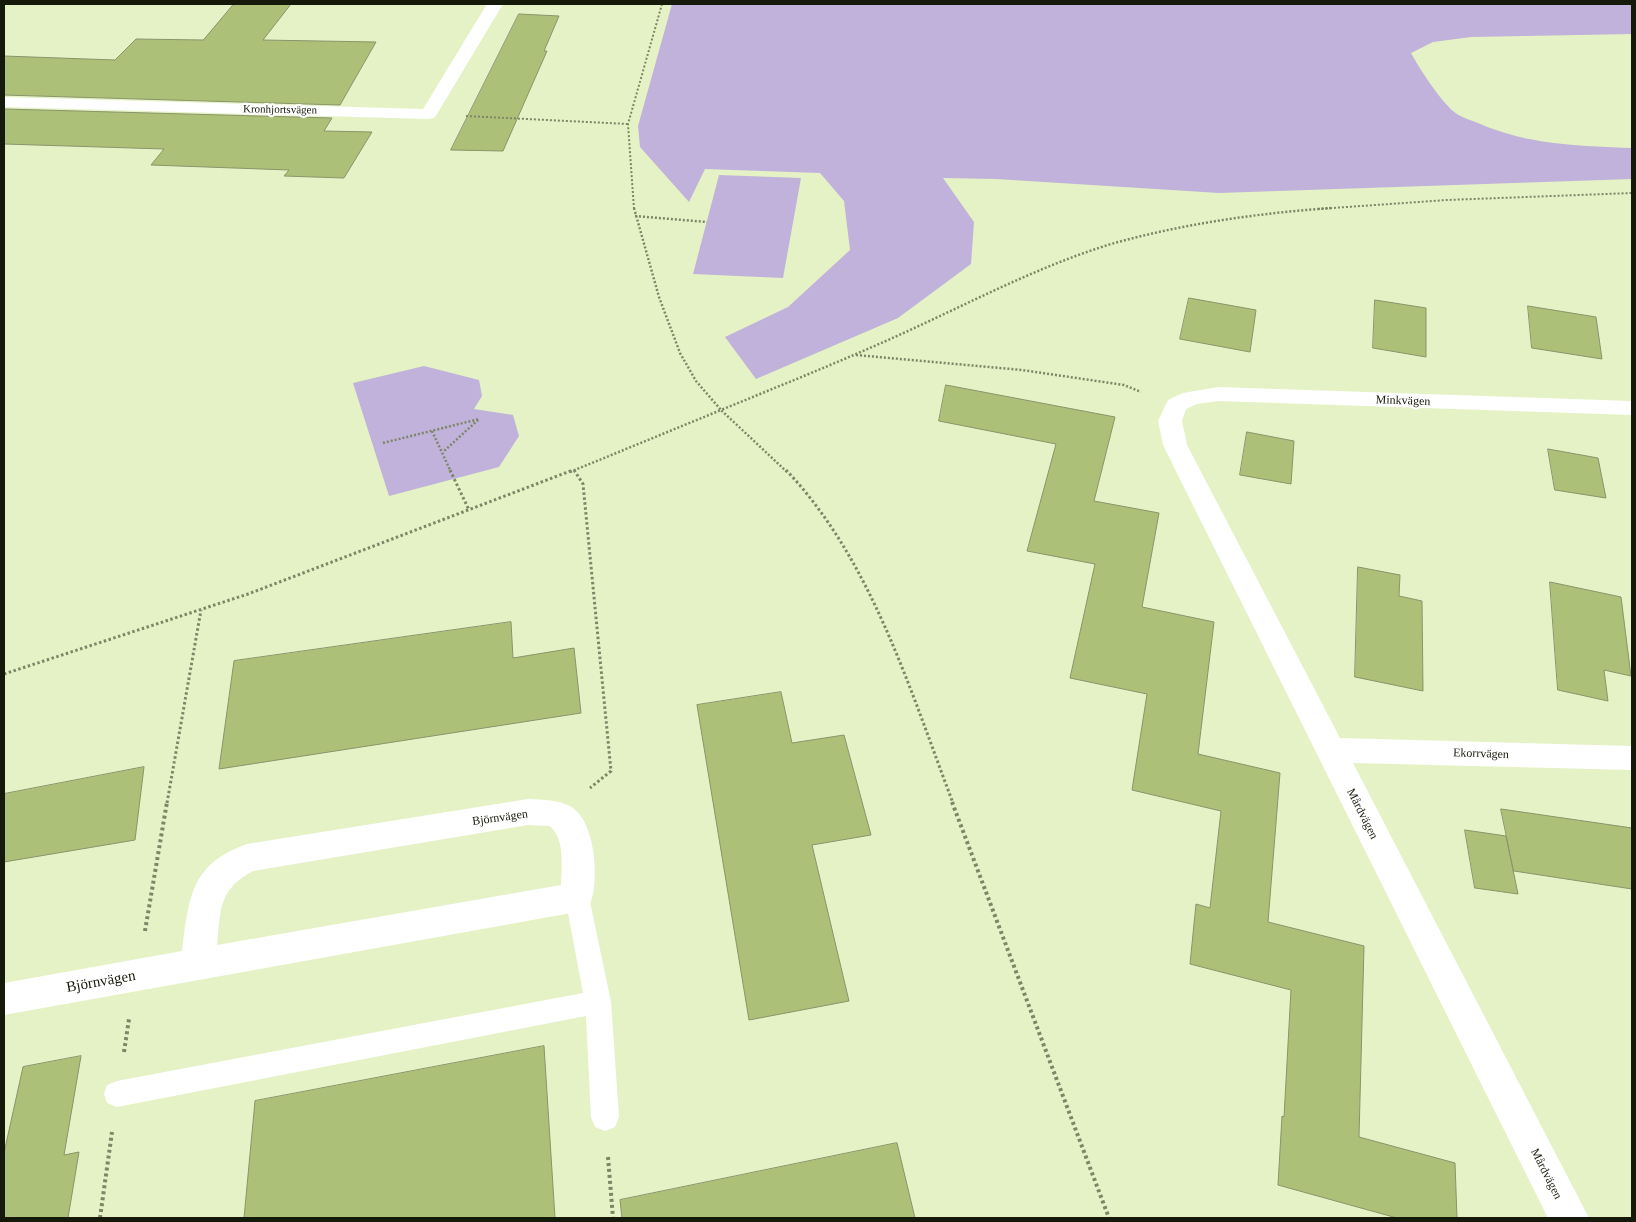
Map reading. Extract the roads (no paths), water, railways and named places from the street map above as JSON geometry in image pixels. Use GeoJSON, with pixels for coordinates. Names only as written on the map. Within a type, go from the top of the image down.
{"type":"FeatureCollection","features":[{"type":"Feature","properties":{"kind":"street","name":"Kronhjortsvägen"},"geometry":{"type":"LineString","coordinates":[[4,102],[428,114],[495,4]]}},
{"type":"Feature","properties":{"kind":"street","name":"Minkvägen"},"geometry":{"type":"LineString","coordinates":[[1176,406],[1191,398],[1218,394],[1632,408]]}},
{"type":"Feature","properties":{"kind":"street","name":"Mårdvägen"},"geometry":{"type":"LineString","coordinates":[[1176,406],[1170,421],[1175,446],[1569,1218]]}},
{"type":"Feature","properties":{"kind":"street","name":"Ekorrvägen"},"geometry":{"type":"LineString","coordinates":[[1330,750],[1632,758]]}},
{"type":"Feature","properties":{"kind":"street","name":"Björnvägen"},"geometry":{"type":"LineString","coordinates":[[4,999],[577,897],[580,871],[576,844],[568,824],[557,814],[528,812],[247,858],[225,870],[212,885],[206,904],[198,964]]}},
{"type":"Feature","properties":{"kind":"lane"},"geometry":{"type":"LineString","coordinates":[[577,897],[598,1002],[605,1117]]}},
{"type":"Feature","properties":{"kind":"lane"},"geometry":{"type":"LineString","coordinates":[[117,1094],[598,1002]]}}]}
